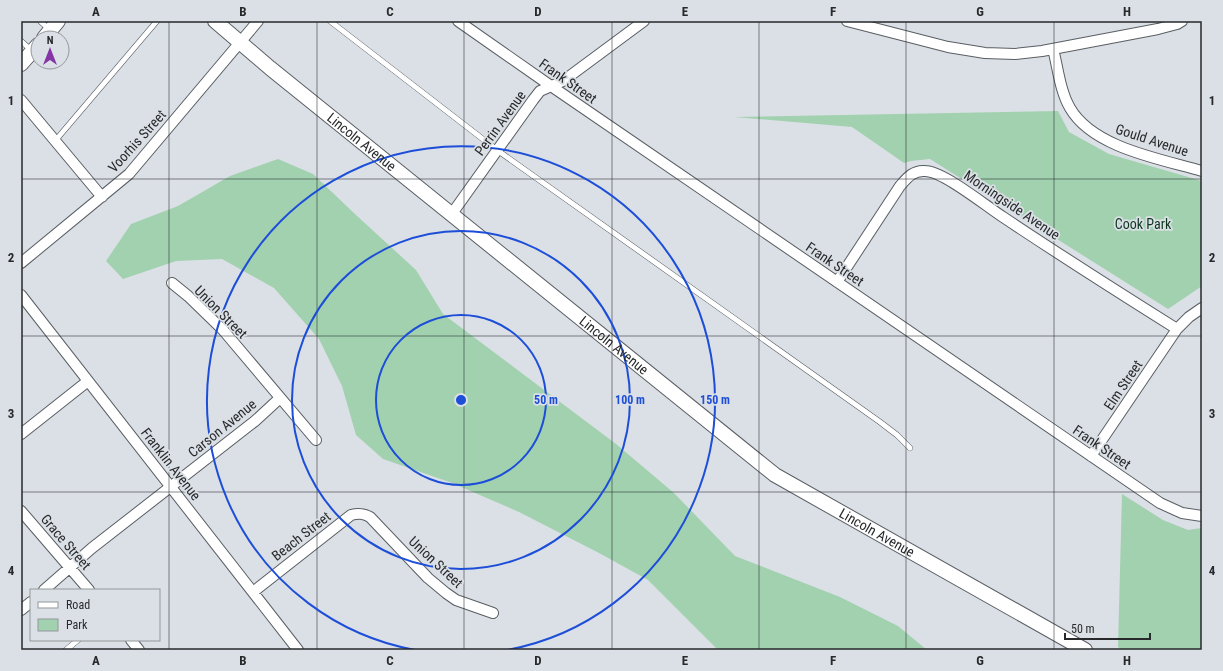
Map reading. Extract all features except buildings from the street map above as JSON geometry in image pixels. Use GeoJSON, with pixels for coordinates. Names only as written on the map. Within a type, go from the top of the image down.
{"type":"FeatureCollection","features":[{"type":"Feature","properties":{"kind":"street","name":"Lincoln Avenue"},"geometry":{"type":"LineString","coordinates":[[215,21],[270,68],[451,215],[775,475],[1085,650]]}},
{"type":"Feature","properties":{"kind":"street","name":"Voorhis Street"},"geometry":{"type":"LineString","coordinates":[[21,262],[129,174],[258,21]]}},
{"type":"Feature","properties":{"kind":"street","name":"Perrin Avenue"},"geometry":{"type":"LineString","coordinates":[[451,215],[540,91],[563,81],[644,21]]}},
{"type":"Feature","properties":{"kind":"street"},"geometry":{"type":"LineString","coordinates":[[847,21],[948,47],[985,53],[1015,54],[1053,49],[1158,29],[1177,24],[1182,21]]}},
{"type":"Feature","properties":{"kind":"street","name":"Frank Street"},"geometry":{"type":"LineString","coordinates":[[462,22],[551,86],[1160,503],[1182,513],[1202,516]]}},
{"type":"Feature","properties":{"kind":"street","name":"Gould Avenue"},"geometry":{"type":"LineString","coordinates":[[1053,49],[1066,101],[1076,117],[1088,129],[1111,142],[1138,153],[1202,170]]}},
{"type":"Feature","properties":{"kind":"street"},"geometry":{"type":"LineString","coordinates":[[21,64],[30,54]]}},
{"type":"Feature","properties":{"kind":"street"},"geometry":{"type":"LineString","coordinates":[[21,100],[102,197]]}},
{"type":"Feature","properties":{"kind":"street","name":"Morningside Avenue"},"geometry":{"type":"LineString","coordinates":[[837,282],[900,186],[908,177],[918,171],[926,170],[954,183],[1003,217],[1177,329]]}},
{"type":"Feature","properties":{"kind":"street","name":"Union Street"},"geometry":{"type":"LineString","coordinates":[[172,283],[188,296],[223,330],[280,398]]}},
{"type":"Feature","properties":{"kind":"street","name":"Franklin Avenue"},"geometry":{"type":"LineString","coordinates":[[21,296],[298,650]]}},
{"type":"Feature","properties":{"kind":"street"},"geometry":{"type":"LineString","coordinates":[[1177,329],[1189,317],[1202,308]]}},
{"type":"Feature","properties":{"kind":"street","name":"Elm Street"},"geometry":{"type":"LineString","coordinates":[[1091,456],[1177,329]]}},
{"type":"Feature","properties":{"kind":"street"},"geometry":{"type":"LineString","coordinates":[[21,434],[88,381]]}},
{"type":"Feature","properties":{"kind":"street"},"geometry":{"type":"LineString","coordinates":[[280,398],[316,440]]}},
{"type":"Feature","properties":{"kind":"street","name":"Carson Avenue"},"geometry":{"type":"LineString","coordinates":[[45,589],[92,548],[255,421],[280,398]]}},
{"type":"Feature","properties":{"kind":"street","name":"Grace Street"},"geometry":{"type":"LineString","coordinates":[[21,511],[88,589]]}},
{"type":"Feature","properties":{"kind":"street","name":"Beach Street"},"geometry":{"type":"LineString","coordinates":[[253,592],[351,514],[365,514],[370,517]]}},
{"type":"Feature","properties":{"kind":"street","name":"Union Street"},"geometry":{"type":"LineString","coordinates":[[370,517],[428,578],[446,593],[456,600],[493,613]]}},
{"type":"Feature","properties":{"kind":"street"},"geometry":{"type":"LineString","coordinates":[[21,610],[30,603]]}},
{"type":"Feature","properties":{"kind":"street"},"geometry":{"type":"LineString","coordinates":[[132,641],[139,650]]}},
{"type":"Feature","properties":{"kind":"lane"},"geometry":{"type":"LineString","coordinates":[[55,141],[157,21]]}},
{"type":"Feature","properties":{"kind":"lane"},"geometry":{"type":"LineString","coordinates":[[330,21],[498,150],[880,422],[897,435],[910,448]]}},
{"type":"Feature","properties":{"kind":"lane"},"geometry":{"type":"LineString","coordinates":[[21,41],[30,46]]}},
{"type":"Feature","properties":{"kind":"lane"},"geometry":{"type":"LineString","coordinates":[[66,650],[77,641]]}},
{"type":"Feature","properties":{"kind":"green space","name":"Cook Park"},"geometry":{"type":"Polygon","coordinates":[[[1058,111],[1069,132],[1109,154],[1202,181],[1202,286],[1168,309],[930,159],[904,163],[852,127],[734,117],[1058,111]]]}},
{"type":"Feature","properties":{"kind":"green space"},"geometry":{"type":"Polygon","coordinates":[[[278,159],[313,174],[416,270],[443,314],[616,444],[674,493],[735,556],[840,597],[898,626],[927,650],[718,650],[648,580],[519,512],[452,483],[383,459],[356,435],[342,386],[319,339],[274,288],[222,259],[176,261],[123,279],[106,261],[131,224],[178,206],[230,176],[278,159]]]}},
{"type":"Feature","properties":{"kind":"green space"},"geometry":{"type":"Polygon","coordinates":[[[1122,494],[1163,520],[1188,530],[1202,528],[1202,650],[1122,650],[1118,647],[1122,494]]]}}]}
